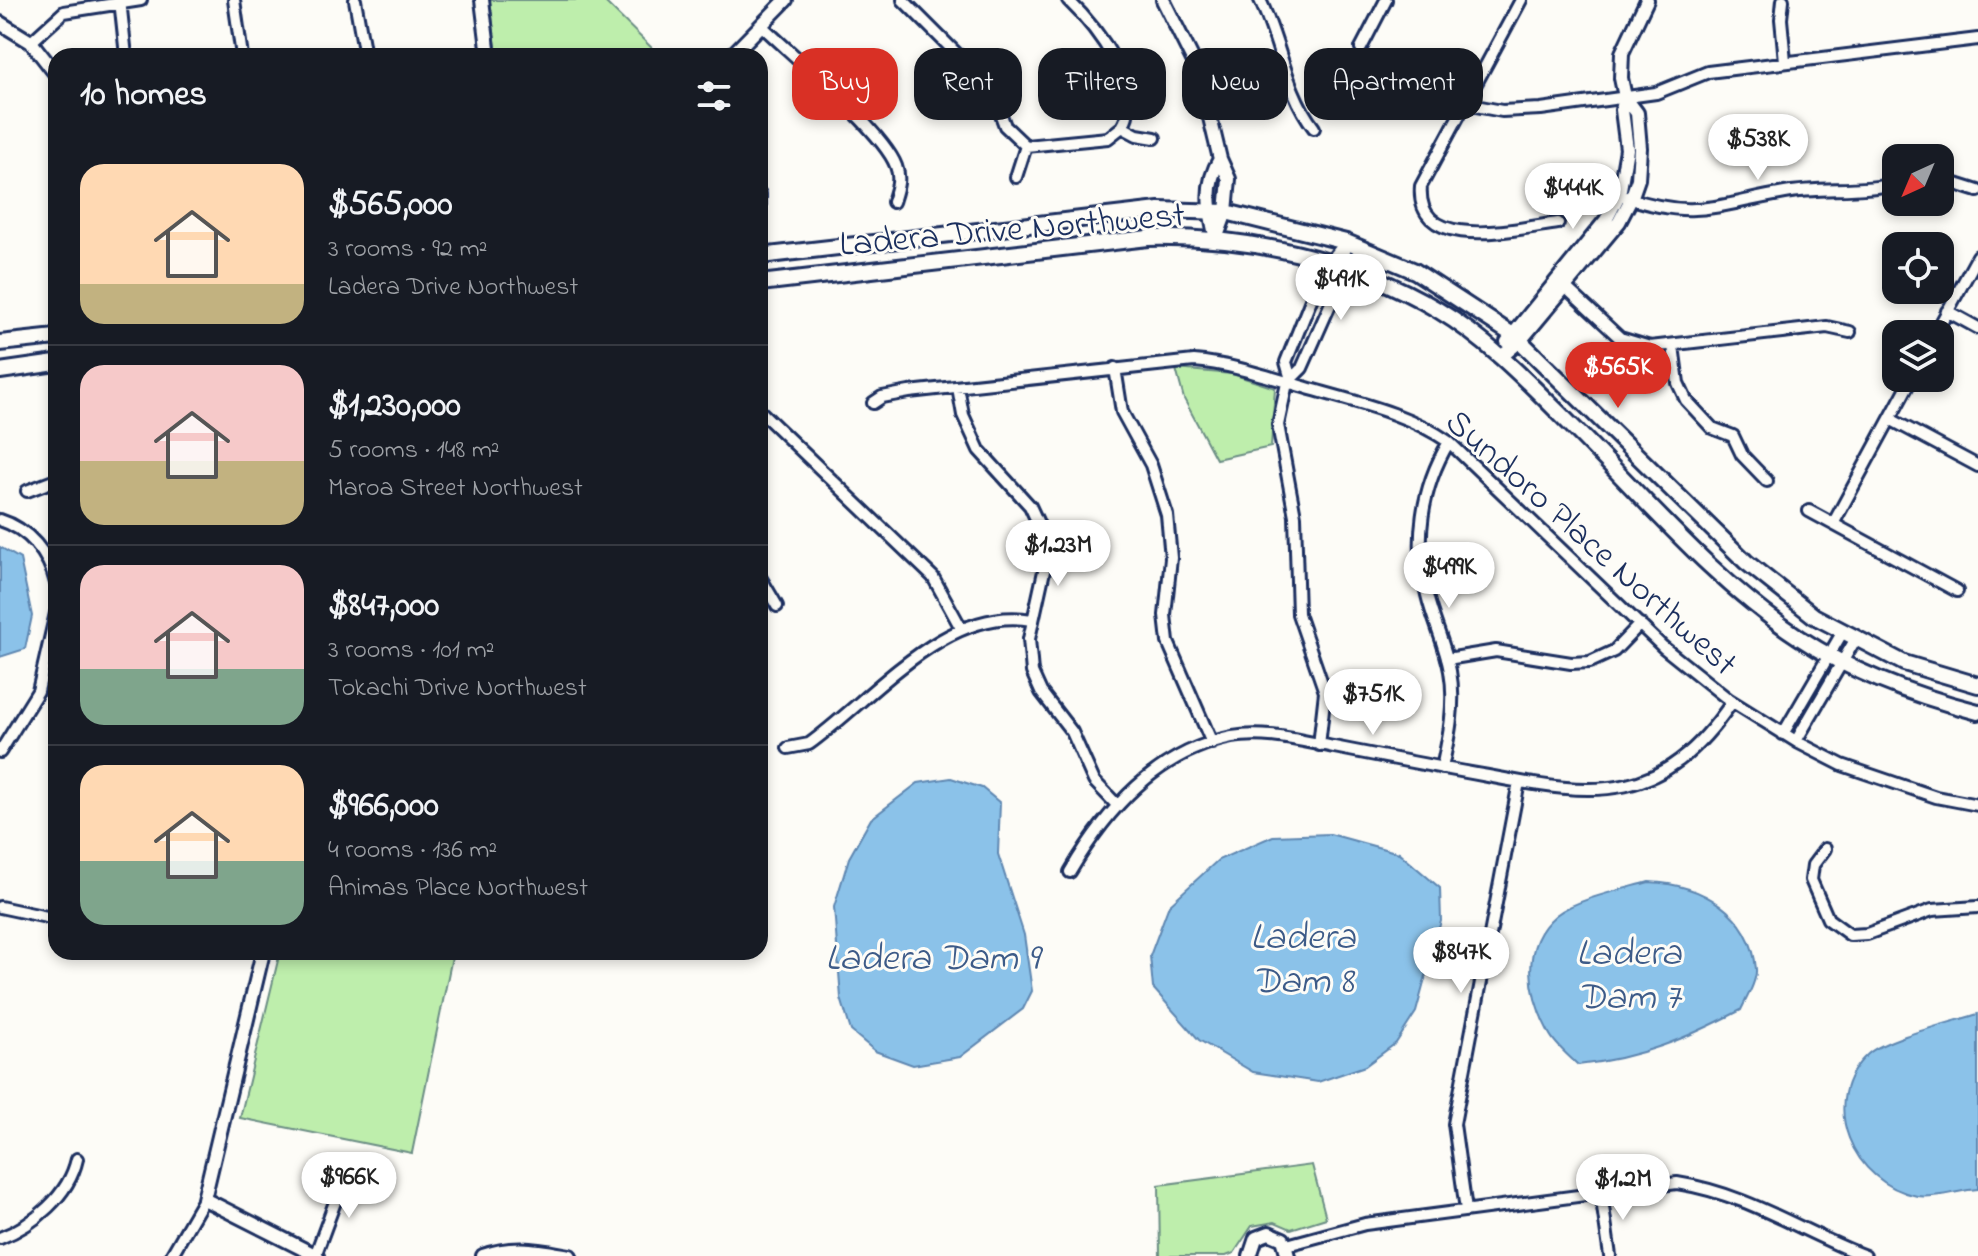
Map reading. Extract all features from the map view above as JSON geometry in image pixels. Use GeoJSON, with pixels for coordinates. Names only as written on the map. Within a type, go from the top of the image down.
{"type":"FeatureCollection","features":[{"type":"Feature","properties":{"kind":"main road","name":"Ladera Drive Northwest"},"geometry":{"type":"LineString","coordinates":[[768,255],[1136,211],[1226,212],[1346,242],[1415,271],[1515,337],[1775,588],[1849,636],[1904,663],[1978,685]]}},
{"type":"Feature","properties":{"kind":"main road","name":"Ladera Drive Northwest"},"geometry":{"type":"LineString","coordinates":[[768,282],[1148,238],[1216,239],[1296,252],[1383,281],[1440,311],[1501,357],[1733,586],[1801,639],[1927,699],[1978,712]]}},
{"type":"Feature","properties":{"kind":"main road"},"geometry":{"type":"LineString","coordinates":[[0,343],[48,338]]}},
{"type":"Feature","properties":{"kind":"main road"},"geometry":{"type":"LineString","coordinates":[[0,371],[48,364]]}},
{"type":"Feature","properties":{"kind":"street"},"geometry":{"type":"LineString","coordinates":[[31,42],[64,12],[141,0]]}},
{"type":"Feature","properties":{"kind":"street"},"geometry":{"type":"LineString","coordinates":[[234,0],[241,48]]}},
{"type":"Feature","properties":{"kind":"street"},"geometry":{"type":"LineString","coordinates":[[355,0],[364,48]]}},
{"type":"Feature","properties":{"kind":"street"},"geometry":{"type":"LineString","coordinates":[[482,0],[488,48]]}},
{"type":"Feature","properties":{"kind":"street"},"geometry":{"type":"LineString","coordinates":[[739,48],[786,0]]}},
{"type":"Feature","properties":{"kind":"street"},"geometry":{"type":"LineString","coordinates":[[903,0],[991,88],[1005,126],[1026,146],[1039,147],[1108,138],[1122,127],[1130,110],[1126,86],[1097,32],[1068,0]]}},
{"type":"Feature","properties":{"kind":"street"},"geometry":{"type":"LineString","coordinates":[[1163,0],[1199,72],[1220,159],[1229,179],[1226,212],[1216,239]]}},
{"type":"Feature","properties":{"kind":"street"},"geometry":{"type":"LineString","coordinates":[[1260,0],[1281,50],[1300,110],[1314,128]]}},
{"type":"Feature","properties":{"kind":"street"},"geometry":{"type":"LineString","coordinates":[[1361,48],[1386,0]]}},
{"type":"Feature","properties":{"kind":"street"},"geometry":{"type":"LineString","coordinates":[[1483,71],[1521,0]]}},
{"type":"Feature","properties":{"kind":"street"},"geometry":{"type":"LineString","coordinates":[[1501,357],[1560,283],[1619,222],[1625,197],[1638,179],[1640,148],[1637,113],[1625,97],[1622,53],[1647,0]]}},
{"type":"Feature","properties":{"kind":"street"},"geometry":{"type":"LineString","coordinates":[[1783,0],[1781,19],[1785,61]]}},
{"type":"Feature","properties":{"kind":"street"},"geometry":{"type":"LineString","coordinates":[[120,1],[125,48]]}},
{"type":"Feature","properties":{"kind":"street"},"geometry":{"type":"LineString","coordinates":[[0,23],[31,42],[48,64]]}},
{"type":"Feature","properties":{"kind":"street"},"geometry":{"type":"LineString","coordinates":[[761,25],[882,143],[896,167],[899,182],[893,202]]}},
{"type":"Feature","properties":{"kind":"street"},"geometry":{"type":"LineString","coordinates":[[1483,107],[1502,111],[1656,93],[1708,72],[1978,39]]}},
{"type":"Feature","properties":{"kind":"street"},"geometry":{"type":"LineString","coordinates":[[1456,120],[1421,186],[1420,197],[1431,218],[1453,232],[1466,233],[1558,223]]}},
{"type":"Feature","properties":{"kind":"street"},"geometry":{"type":"LineString","coordinates":[[1122,127],[1137,135],[1155,138]]}},
{"type":"Feature","properties":{"kind":"street"},"geometry":{"type":"LineString","coordinates":[[1016,177],[1026,146]]}},
{"type":"Feature","properties":{"kind":"street"},"geometry":{"type":"LineString","coordinates":[[1216,239],[1209,211],[1210,176],[1220,159]]}},
{"type":"Feature","properties":{"kind":"street"},"geometry":{"type":"LineString","coordinates":[[1954,183],[1978,191]]}},
{"type":"Feature","properties":{"kind":"street"},"geometry":{"type":"LineString","coordinates":[[1625,197],[1670,210],[1720,209],[1785,193],[1848,192],[1882,186]]}},
{"type":"Feature","properties":{"kind":"street"},"geometry":{"type":"LineString","coordinates":[[1289,379],[1286,362],[1328,263],[1346,242]]}},
{"type":"Feature","properties":{"kind":"street"},"geometry":{"type":"LineString","coordinates":[[1319,745],[1325,692],[1298,614],[1295,516],[1278,438],[1279,406],[1289,379],[1302,368],[1344,268],[1346,242]]}},
{"type":"Feature","properties":{"kind":"street"},"geometry":{"type":"LineString","coordinates":[[1942,320],[1978,256]]}},
{"type":"Feature","properties":{"kind":"street"},"geometry":{"type":"LineString","coordinates":[[1560,283],[1620,338],[1650,347],[1827,327],[1850,332]]}},
{"type":"Feature","properties":{"kind":"street"},"geometry":{"type":"LineString","coordinates":[[1947,311],[1978,328]]}},
{"type":"Feature","properties":{"kind":"street"},"geometry":{"type":"LineString","coordinates":[[1673,346],[1678,383],[1686,400],[1712,428],[1733,436],[1742,455],[1767,481]]}},
{"type":"Feature","properties":{"kind":"street","name":"Sundoro Place Northwest"},"geometry":{"type":"LineString","coordinates":[[873,403],[882,397],[909,392],[1176,361],[1207,362],[1289,379],[1399,415],[1429,428],[1449,442],[1680,662],[1732,702],[1796,741],[1876,777],[1936,797],[1978,805]]}},
{"type":"Feature","properties":{"kind":"street"},"geometry":{"type":"LineString","coordinates":[[1115,368],[1122,412],[1151,465],[1167,515],[1171,558],[1165,615],[1168,642],[1212,743]]}},
{"type":"Feature","properties":{"kind":"street"},"geometry":{"type":"LineString","coordinates":[[958,387],[963,415],[979,450],[1030,506],[1044,536],[1046,562],[1032,620],[1029,654],[1036,684],[1072,732],[1101,790],[1117,805]]}},
{"type":"Feature","properties":{"kind":"street"},"geometry":{"type":"LineString","coordinates":[[1833,524],[1904,392]]}},
{"type":"Feature","properties":{"kind":"street"},"geometry":{"type":"LineString","coordinates":[[768,419],[933,577],[961,628]]}},
{"type":"Feature","properties":{"kind":"street"},"geometry":{"type":"LineString","coordinates":[[1890,419],[1978,466]]}},
{"type":"Feature","properties":{"kind":"street"},"geometry":{"type":"LineString","coordinates":[[1442,768],[1451,720],[1447,659],[1426,593],[1422,516],[1428,483],[1449,442]]}},
{"type":"Feature","properties":{"kind":"street"},"geometry":{"type":"LineString","coordinates":[[27,491],[48,483]]}},
{"type":"Feature","properties":{"kind":"street"},"geometry":{"type":"LineString","coordinates":[[1809,511],[1957,591]]}},
{"type":"Feature","properties":{"kind":"street"},"geometry":{"type":"LineString","coordinates":[[0,520],[29,536],[43,551],[48,563]]}},
{"type":"Feature","properties":{"kind":"street"},"geometry":{"type":"LineString","coordinates":[[768,591],[777,606]]}},
{"type":"Feature","properties":{"kind":"street"},"geometry":{"type":"LineString","coordinates":[[788,748],[809,744],[925,652],[961,628],[996,618],[1032,620]]}},
{"type":"Feature","properties":{"kind":"street"},"geometry":{"type":"LineString","coordinates":[[1447,659],[1496,651],[1571,663],[1590,662],[1614,651],[1640,624]]}},
{"type":"Feature","properties":{"kind":"street"},"geometry":{"type":"LineString","coordinates":[[1783,734],[1849,636]]}},
{"type":"Feature","properties":{"kind":"street"},"geometry":{"type":"LineString","coordinates":[[0,752],[38,691],[48,648]]}},
{"type":"Feature","properties":{"kind":"street"},"geometry":{"type":"LineString","coordinates":[[1796,741],[1836,658]]}},
{"type":"Feature","properties":{"kind":"street"},"geometry":{"type":"LineString","coordinates":[[1070,872],[1098,827],[1117,805],[1163,766],[1212,743],[1259,735],[1591,792],[1634,783],[1689,754],[1732,702]]}},
{"type":"Feature","properties":{"kind":"street"},"geometry":{"type":"LineString","coordinates":[[1466,1210],[1454,1124],[1519,782]]}},
{"type":"Feature","properties":{"kind":"street"},"geometry":{"type":"LineString","coordinates":[[1825,849],[1813,865],[1811,880],[1828,919],[1850,935],[1862,936],[1932,910],[1978,907]]}},
{"type":"Feature","properties":{"kind":"street"},"geometry":{"type":"LineString","coordinates":[[0,907],[48,917]]}},
{"type":"Feature","properties":{"kind":"street"},"geometry":{"type":"LineString","coordinates":[[171,1256],[204,1199],[261,960]]}},
{"type":"Feature","properties":{"kind":"street"},"geometry":{"type":"LineString","coordinates":[[0,1238],[49,1206],[72,1181],[77,1159]]}},
{"type":"Feature","properties":{"kind":"street"},"geometry":{"type":"LineString","coordinates":[[204,1199],[316,1256],[342,1183],[354,1167]]}},
{"type":"Feature","properties":{"kind":"street"},"geometry":{"type":"LineString","coordinates":[[1250,1256],[1252,1243],[1263,1234],[1276,1234],[1288,1251],[1351,1227],[1677,1183],[1714,1189],[1757,1204],[1818,1238],[1865,1256]]}},
{"type":"Feature","properties":{"kind":"street"},"geometry":{"type":"LineString","coordinates":[[1601,1193],[1610,1256]]}},
{"type":"Feature","properties":{"kind":"street"},"geometry":{"type":"LineString","coordinates":[[483,1256],[524,1248],[570,1256]]}},
{"type":"Feature","properties":{"kind":"green space"},"geometry":{"type":"Polygon","coordinates":[[[490,0],[603,0],[652,48],[496,48],[490,0]]]}},
{"type":"Feature","properties":{"kind":"green space"},"geometry":{"type":"Polygon","coordinates":[[[1176,369],[1232,374],[1275,388],[1271,447],[1216,459],[1184,399],[1176,369]]]}},
{"type":"Feature","properties":{"kind":"green space"},"geometry":{"type":"Polygon","coordinates":[[[278,960],[451,960],[412,1153],[240,1118],[278,960]]]}},
{"type":"Feature","properties":{"kind":"green space"},"geometry":{"type":"Polygon","coordinates":[[[1312,1165],[1326,1218],[1291,1229],[1275,1222],[1252,1226],[1234,1253],[1226,1256],[1160,1256],[1159,1185],[1312,1165]]]}},
{"type":"Feature","properties":{"kind":"water"},"geometry":{"type":"Polygon","coordinates":[[[0,547],[20,559],[32,616],[25,649],[0,657],[0,547]]]}},
{"type":"Feature","properties":{"kind":"water","name":"Ladera Dam 9"},"geometry":{"type":"Polygon","coordinates":[[[951,778],[982,788],[1000,803],[998,854],[1024,935],[1032,991],[1023,1009],[960,1057],[913,1065],[875,1051],[851,1031],[841,998],[834,907],[849,858],[871,819],[918,783],[951,778]]]}},
{"type":"Feature","properties":{"kind":"water","name":"Ladera Dam 8"},"geometry":{"type":"Polygon","coordinates":[[[1330,834],[1399,853],[1440,888],[1441,921],[1416,1012],[1396,1043],[1365,1066],[1318,1082],[1253,1072],[1199,1040],[1153,988],[1150,956],[1169,905],[1218,860],[1273,836],[1330,834]]]}},
{"type":"Feature","properties":{"kind":"water","name":"Ladera Dam 7"},"geometry":{"type":"Polygon","coordinates":[[[1649,882],[1687,888],[1704,895],[1733,917],[1752,949],[1756,969],[1753,984],[1741,1010],[1701,1030],[1622,1058],[1578,1065],[1558,1046],[1536,1003],[1531,972],[1536,941],[1544,927],[1565,909],[1649,882]]]}},
{"type":"Feature","properties":{"kind":"water"},"geometry":{"type":"Polygon","coordinates":[[[1978,1014],[1978,1189],[1924,1197],[1894,1188],[1875,1175],[1860,1158],[1849,1138],[1844,1116],[1845,1094],[1853,1073],[1868,1054],[1889,1042],[1978,1014]]]}}]}
